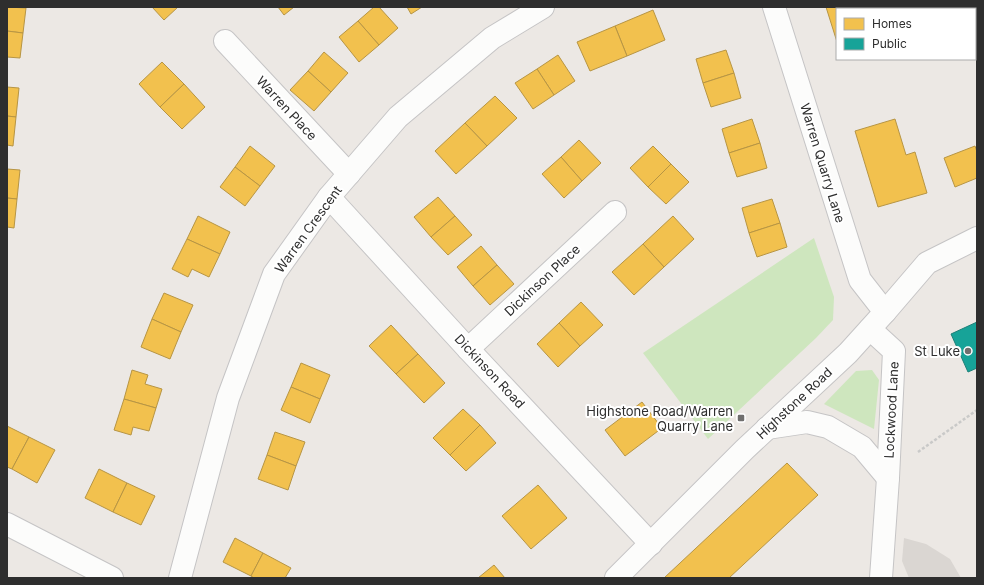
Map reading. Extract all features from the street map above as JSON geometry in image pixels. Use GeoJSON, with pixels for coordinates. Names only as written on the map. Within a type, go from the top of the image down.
{"type":"FeatureCollection","features":[{"type":"Feature","properties":{"kind":"street","name":"Warren Crescent"},"geometry":{"type":"LineString","coordinates":[[180,578],[228,398],[274,274],[329,197],[398,117],[492,38],[543,7]]}},
{"type":"Feature","properties":{"kind":"street","name":"Warren Quarry Lane"},"geometry":{"type":"LineString","coordinates":[[774,7],[860,280],[885,312]]}},
{"type":"Feature","properties":{"kind":"street","name":"Warren Place"},"geometry":{"type":"LineString","coordinates":[[225,41],[349,174]]}},
{"type":"Feature","properties":{"kind":"street","name":"Dickinson Road"},"geometry":{"type":"LineString","coordinates":[[329,197],[468,349],[652,544]]}},
{"type":"Feature","properties":{"kind":"street","name":"Dickinson Place"},"geometry":{"type":"LineString","coordinates":[[468,349],[615,212]]}},
{"type":"Feature","properties":{"kind":"street","name":"Highstone Road"},"geometry":{"type":"LineString","coordinates":[[616,578],[652,544],[767,428],[848,353],[927,263],[977,238]]}},
{"type":"Feature","properties":{"kind":"street","name":"Lockwood Lane"},"geometry":{"type":"LineString","coordinates":[[870,329],[894,351],[888,478],[881,578]]}},
{"type":"Feature","properties":{"kind":"street","name":"Lockwood Lane"},"geometry":{"type":"LineString","coordinates":[[767,428],[807,422],[828,427],[862,446],[888,478]]}},
{"type":"Feature","properties":{"kind":"street"},"geometry":{"type":"LineString","coordinates":[[7,524],[112,578]]}},
{"type":"Feature","properties":{"kind":"path"},"geometry":{"type":"LineString","coordinates":[[889,453],[919,452],[977,410]]}},
{"type":"Feature","properties":{"kind":"green space"},"geometry":{"type":"Polygon","coordinates":[[[814,238],[834,297],[833,320],[816,338],[708,439],[643,353],[814,238]]]}},
{"type":"Feature","properties":{"kind":"green space"},"geometry":{"type":"Polygon","coordinates":[[[872,370],[879,380],[874,429],[824,404],[856,371],[872,370]]]}},
{"type":"Feature","properties":{"kind":"shaded area"},"geometry":{"type":"Polygon","coordinates":[[[904,538],[926,544],[950,559],[961,578],[909,578],[902,561],[904,538]]]}},
{"type":"Feature","properties":{"kind":"building: Homes"},"geometry":{"type":"Polygon","coordinates":[[[7,7],[26,8],[23,33],[7,31],[7,7]]]}},
{"type":"Feature","properties":{"kind":"building: Homes"},"geometry":{"type":"Polygon","coordinates":[[[152,7],[178,7],[164,20],[152,7]]]}},
{"type":"Feature","properties":{"kind":"building: Homes"},"geometry":{"type":"Polygon","coordinates":[[[278,7],[294,7],[284,15],[278,7]]]}},
{"type":"Feature","properties":{"kind":"building: Homes"},"geometry":{"type":"Polygon","coordinates":[[[374,7],[379,7],[398,28],[379,45],[358,21],[374,7]]]}},
{"type":"Feature","properties":{"kind":"building: Homes"},"geometry":{"type":"Polygon","coordinates":[[[407,7],[422,7],[411,14],[407,7]]]}},
{"type":"Feature","properties":{"kind":"building: Homes"},"geometry":{"type":"Polygon","coordinates":[[[826,7],[864,7],[836,8],[836,39],[826,7]]]}},
{"type":"Feature","properties":{"kind":"building: Homes"},"geometry":{"type":"Polygon","coordinates":[[[653,10],[665,40],[627,56],[615,26],[653,10]]]}},
{"type":"Feature","properties":{"kind":"building: Homes"},"geometry":{"type":"Polygon","coordinates":[[[358,21],[379,45],[359,62],[339,37],[358,21]]]}},
{"type":"Feature","properties":{"kind":"building: Homes"},"geometry":{"type":"Polygon","coordinates":[[[615,26],[627,56],[590,71],[577,42],[615,26]]]}},
{"type":"Feature","properties":{"kind":"building: Homes"},"geometry":{"type":"Polygon","coordinates":[[[7,31],[23,33],[20,58],[7,57],[7,31]]]}},
{"type":"Feature","properties":{"kind":"building: Homes"},"geometry":{"type":"Polygon","coordinates":[[[726,50],[734,73],[703,83],[696,59],[726,50]]]}},
{"type":"Feature","properties":{"kind":"building: Homes"},"geometry":{"type":"Polygon","coordinates":[[[324,52],[348,73],[331,92],[308,71],[324,52]]]}},
{"type":"Feature","properties":{"kind":"building: Homes"},"geometry":{"type":"Polygon","coordinates":[[[558,55],[575,81],[554,95],[537,69],[558,55]]]}},
{"type":"Feature","properties":{"kind":"building: Homes"},"geometry":{"type":"Polygon","coordinates":[[[162,62],[184,84],[160,107],[139,84],[162,62]]]}},
{"type":"Feature","properties":{"kind":"building: Homes"},"geometry":{"type":"Polygon","coordinates":[[[537,69],[554,95],[533,109],[515,83],[537,69]]]}},
{"type":"Feature","properties":{"kind":"building: Homes"},"geometry":{"type":"Polygon","coordinates":[[[308,71],[331,92],[314,111],[290,90],[308,71]]]}},
{"type":"Feature","properties":{"kind":"building: Homes"},"geometry":{"type":"Polygon","coordinates":[[[734,73],[741,98],[711,107],[703,83],[734,73]]]}},
{"type":"Feature","properties":{"kind":"building: Homes"},"geometry":{"type":"Polygon","coordinates":[[[184,84],[205,107],[182,129],[160,107],[184,84]]]}},
{"type":"Feature","properties":{"kind":"building: Homes"},"geometry":{"type":"Polygon","coordinates":[[[7,87],[19,88],[16,117],[7,116],[7,87]]]}},
{"type":"Feature","properties":{"kind":"building: Homes"},"geometry":{"type":"Polygon","coordinates":[[[495,96],[517,118],[487,146],[465,123],[495,96]]]}},
{"type":"Feature","properties":{"kind":"building: Homes"},"geometry":{"type":"Polygon","coordinates":[[[7,116],[16,117],[13,146],[7,145],[7,116]]]}},
{"type":"Feature","properties":{"kind":"building: Homes"},"geometry":{"type":"Polygon","coordinates":[[[752,119],[760,143],[729,153],[722,129],[752,119]]]}},
{"type":"Feature","properties":{"kind":"building: Homes"},"geometry":{"type":"Polygon","coordinates":[[[895,119],[906,155],[915,152],[927,193],[878,207],[855,131],[895,119]]]}},
{"type":"Feature","properties":{"kind":"building: Homes"},"geometry":{"type":"Polygon","coordinates":[[[465,123],[487,146],[456,174],[435,151],[465,123]]]}},
{"type":"Feature","properties":{"kind":"building: Homes"},"geometry":{"type":"Polygon","coordinates":[[[579,140],[601,163],[582,181],[561,157],[579,140]]]}},
{"type":"Feature","properties":{"kind":"building: Homes"},"geometry":{"type":"Polygon","coordinates":[[[760,143],[767,168],[737,177],[729,153],[760,143]]]}},
{"type":"Feature","properties":{"kind":"building: Homes"},"geometry":{"type":"Polygon","coordinates":[[[250,146],[275,166],[260,186],[235,167],[250,146]]]}},
{"type":"Feature","properties":{"kind":"building: Homes"},"geometry":{"type":"Polygon","coordinates":[[[653,146],[671,164],[648,187],[630,168],[653,146]]]}},
{"type":"Feature","properties":{"kind":"building: Homes"},"geometry":{"type":"Polygon","coordinates":[[[975,146],[977,152],[977,178],[955,187],[944,158],[975,146]]]}},
{"type":"Feature","properties":{"kind":"building: Homes"},"geometry":{"type":"Polygon","coordinates":[[[561,157],[582,181],[564,198],[542,174],[561,157]]]}},
{"type":"Feature","properties":{"kind":"building: Homes"},"geometry":{"type":"Polygon","coordinates":[[[671,164],[689,182],[666,204],[648,187],[671,164]]]}},
{"type":"Feature","properties":{"kind":"building: Homes"},"geometry":{"type":"Polygon","coordinates":[[[235,167],[260,186],[245,206],[220,187],[235,167]]]}},
{"type":"Feature","properties":{"kind":"building: Homes"},"geometry":{"type":"Polygon","coordinates":[[[7,169],[20,170],[17,199],[7,198],[7,169]]]}},
{"type":"Feature","properties":{"kind":"building: Homes"},"geometry":{"type":"Polygon","coordinates":[[[438,197],[455,216],[431,237],[414,217],[438,197]]]}},
{"type":"Feature","properties":{"kind":"building: Homes"},"geometry":{"type":"Polygon","coordinates":[[[7,198],[17,199],[14,228],[7,227],[7,198]]]}},
{"type":"Feature","properties":{"kind":"building: Homes"},"geometry":{"type":"Polygon","coordinates":[[[772,199],[780,223],[749,233],[742,208],[772,199]]]}},
{"type":"Feature","properties":{"kind":"building: Homes"},"geometry":{"type":"Polygon","coordinates":[[[198,216],[230,232],[220,254],[187,239],[198,216]]]}},
{"type":"Feature","properties":{"kind":"building: Homes"},"geometry":{"type":"Polygon","coordinates":[[[455,216],[472,235],[448,255],[431,237],[455,216]]]}},
{"type":"Feature","properties":{"kind":"building: Homes"},"geometry":{"type":"Polygon","coordinates":[[[673,216],[694,239],[664,267],[643,244],[673,216]]]}},
{"type":"Feature","properties":{"kind":"building: Homes"},"geometry":{"type":"Polygon","coordinates":[[[780,223],[787,247],[757,257],[749,233],[780,223]]]}},
{"type":"Feature","properties":{"kind":"building: Homes"},"geometry":{"type":"Polygon","coordinates":[[[187,239],[220,254],[209,277],[192,269],[188,277],[172,269],[187,239]]]}},
{"type":"Feature","properties":{"kind":"building: Homes"},"geometry":{"type":"Polygon","coordinates":[[[643,244],[664,267],[634,295],[612,272],[643,244]]]}},
{"type":"Feature","properties":{"kind":"building: Homes"},"geometry":{"type":"Polygon","coordinates":[[[481,246],[497,265],[473,286],[457,267],[481,246]]]}},
{"type":"Feature","properties":{"kind":"building: Homes"},"geometry":{"type":"Polygon","coordinates":[[[497,265],[514,284],[490,305],[473,286],[497,265]]]}},
{"type":"Feature","properties":{"kind":"building: Homes"},"geometry":{"type":"Polygon","coordinates":[[[164,293],[193,305],[181,332],[152,319],[164,293]]]}},
{"type":"Feature","properties":{"kind":"building: Homes"},"geometry":{"type":"Polygon","coordinates":[[[581,302],[603,325],[580,346],[559,323],[581,302]]]}},
{"type":"Feature","properties":{"kind":"building: Homes"},"geometry":{"type":"Polygon","coordinates":[[[152,319],[181,332],[170,359],[141,347],[152,319]]]}},
{"type":"Feature","properties":{"kind":"building: Homes"},"geometry":{"type":"Polygon","coordinates":[[[559,323],[580,346],[558,367],[537,344],[559,323]]]}},
{"type":"Feature","properties":{"kind":"building: Homes"},"geometry":{"type":"Polygon","coordinates":[[[391,325],[418,354],[396,374],[369,346],[391,325]]]}},
{"type":"Feature","properties":{"kind":"building: Homes"},"geometry":{"type":"Polygon","coordinates":[[[418,354],[445,383],[424,403],[396,374],[418,354]]]}},
{"type":"Feature","properties":{"kind":"building: Homes"},"geometry":{"type":"Polygon","coordinates":[[[301,363],[330,375],[320,399],[291,387],[301,363]]]}},
{"type":"Feature","properties":{"kind":"building: Homes"},"geometry":{"type":"Polygon","coordinates":[[[132,370],[148,375],[145,384],[162,389],[156,408],[124,399],[132,370]]]}},
{"type":"Feature","properties":{"kind":"building: Homes"},"geometry":{"type":"Polygon","coordinates":[[[291,387],[320,399],[310,423],[281,410],[291,387]]]}},
{"type":"Feature","properties":{"kind":"building: Homes"},"geometry":{"type":"Polygon","coordinates":[[[124,399],[156,408],[149,431],[133,427],[131,435],[114,430],[124,399]]]}},
{"type":"Feature","properties":{"kind":"building: Homes"},"geometry":{"type":"Polygon","coordinates":[[[642,402],[662,428],[625,456],[605,430],[642,402]]]}},
{"type":"Feature","properties":{"kind":"building: Homes"},"geometry":{"type":"Polygon","coordinates":[[[463,409],[480,425],[450,455],[433,438],[463,409]]]}},
{"type":"Feature","properties":{"kind":"building: Homes"},"geometry":{"type":"Polygon","coordinates":[[[480,425],[496,443],[466,471],[450,455],[480,425]]]}},
{"type":"Feature","properties":{"kind":"building: Homes"},"geometry":{"type":"Polygon","coordinates":[[[7,426],[29,437],[12,469],[7,467],[7,426]]]}},
{"type":"Feature","properties":{"kind":"building: Homes"},"geometry":{"type":"Polygon","coordinates":[[[275,432],[305,442],[296,466],[267,455],[275,432]]]}},
{"type":"Feature","properties":{"kind":"building: Homes"},"geometry":{"type":"Polygon","coordinates":[[[29,437],[55,450],[37,483],[12,469],[29,437]]]}},
{"type":"Feature","properties":{"kind":"building: Homes"},"geometry":{"type":"Polygon","coordinates":[[[267,455],[296,466],[288,490],[258,479],[267,455]]]}},
{"type":"Feature","properties":{"kind":"building: Homes"},"geometry":{"type":"Polygon","coordinates":[[[787,463],[818,495],[729,578],[664,578],[787,463]]]}},
{"type":"Feature","properties":{"kind":"building: Homes"},"geometry":{"type":"Polygon","coordinates":[[[99,469],[127,483],[113,512],[85,498],[99,469]]]}},
{"type":"Feature","properties":{"kind":"building: Homes"},"geometry":{"type":"Polygon","coordinates":[[[127,483],[155,496],[141,525],[113,512],[127,483]]]}},
{"type":"Feature","properties":{"kind":"building: Homes"},"geometry":{"type":"Polygon","coordinates":[[[538,485],[567,518],[531,549],[502,516],[538,485]]]}},
{"type":"Feature","properties":{"kind":"building: Homes"},"geometry":{"type":"Polygon","coordinates":[[[235,538],[263,553],[251,576],[223,562],[235,538]]]}},
{"type":"Feature","properties":{"kind":"building: Homes"},"geometry":{"type":"Polygon","coordinates":[[[263,553],[291,568],[285,578],[254,578],[251,576],[263,553]]]}},
{"type":"Feature","properties":{"kind":"building: Homes"},"geometry":{"type":"Polygon","coordinates":[[[494,565],[505,578],[478,578],[494,565]]]}},
{"type":"Feature","properties":{"kind":"building: Public","name":"St Luke"},"geometry":{"type":"Polygon","coordinates":[[[977,322],[977,368],[968,372],[951,334],[977,322]]]}},
{"type":"Feature","properties":{"kind":"place","name":"St Luke"},"geometry":{"type":"Point","coordinates":[968,351]}},
{"type":"Feature","properties":{"kind":"place","name":"Highstone Road/Warren Quarry Lane"},"geometry":{"type":"Point","coordinates":[741,418]}}]}
